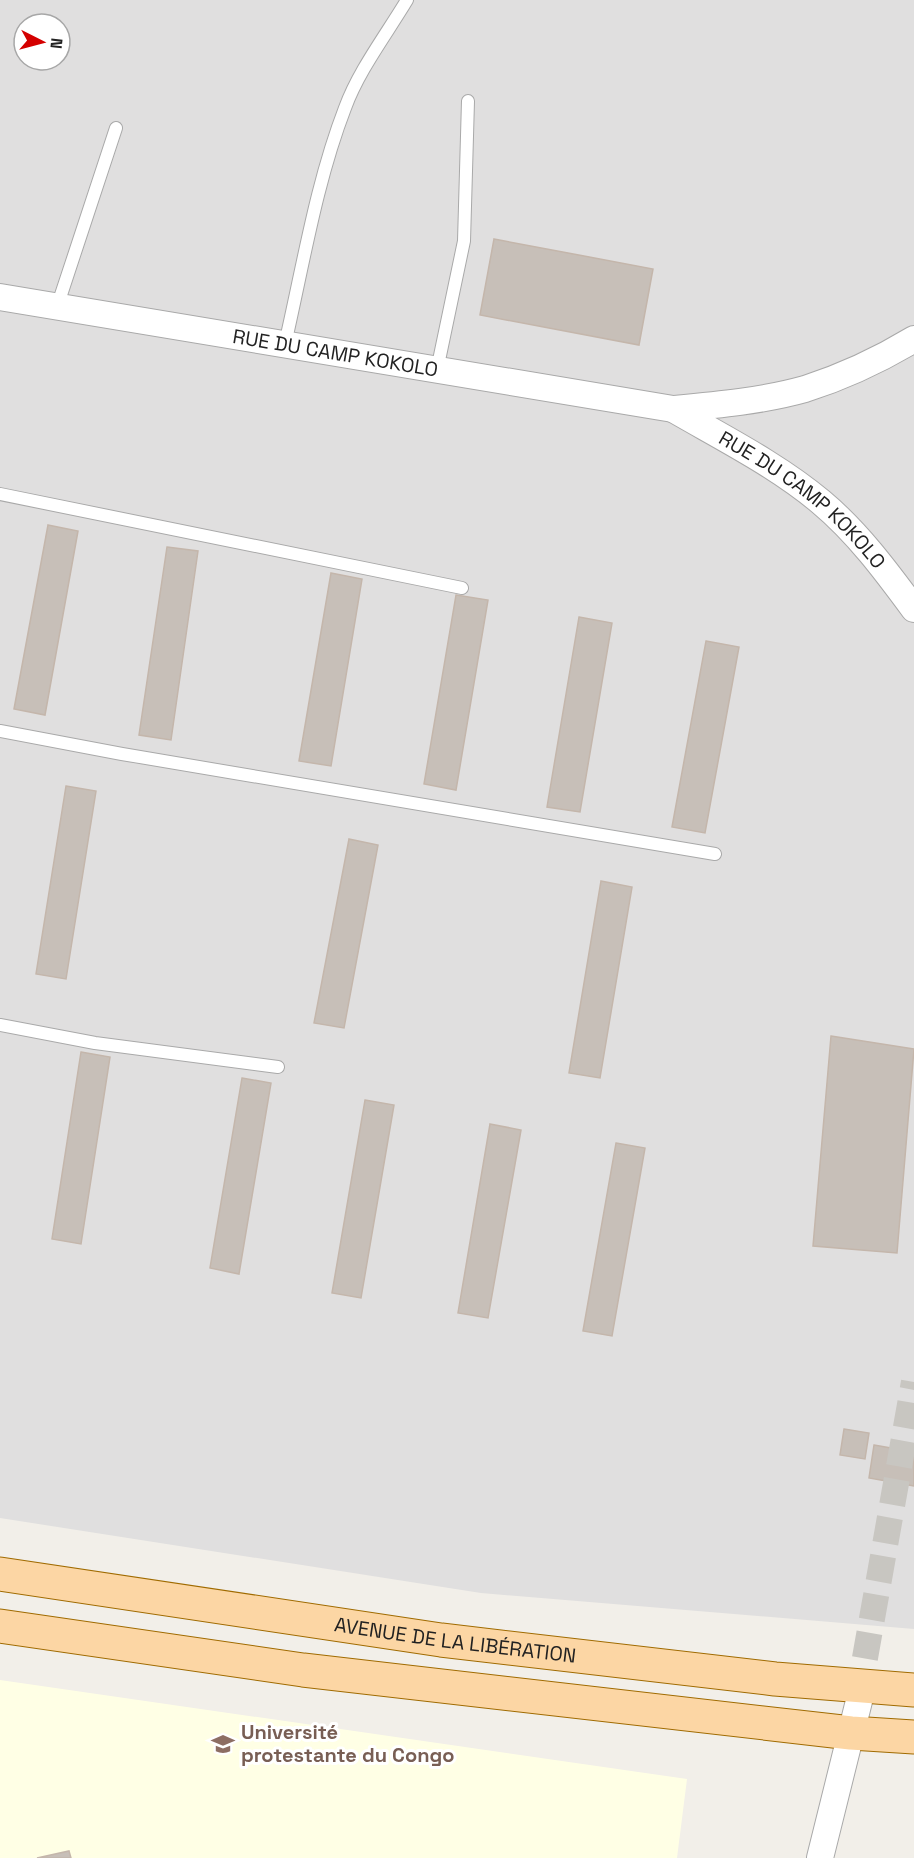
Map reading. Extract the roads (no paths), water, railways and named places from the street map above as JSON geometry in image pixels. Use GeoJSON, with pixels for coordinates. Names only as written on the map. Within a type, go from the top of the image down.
{"type":"FeatureCollection","features":[{"type":"Feature","properties":{"kind":"main road","name":"AVENUE DE LA LIBÉRATION"},"geometry":{"type":"LineString","coordinates":[[0,1574],[100,1591],[441,1640],[775,1678],[914,1690]]}},
{"type":"Feature","properties":{"kind":"main road"},"geometry":{"type":"LineString","coordinates":[[0,1626],[303,1670],[851,1733],[914,1737]]}},
{"type":"Feature","properties":{"kind":"street","name":"RUE DU CAMP KOKOLO"},"geometry":{"type":"LineString","coordinates":[[0,297],[673,409],[760,399],[805,388],[847,373],[914,339]]}},
{"type":"Feature","properties":{"kind":"street","name":"RUE DU CAMP KOKOLO"},"geometry":{"type":"LineString","coordinates":[[673,409],[785,476],[820,501],[855,534],[914,609]]}},
{"type":"Feature","properties":{"kind":"street"},"geometry":{"type":"LineString","coordinates":[[820,1858],[860,1697]]}},
{"type":"Feature","properties":{"kind":"lane"},"geometry":{"type":"LineString","coordinates":[[285,344],[325,168],[345,106],[407,0]]}},
{"type":"Feature","properties":{"kind":"lane"},"geometry":{"type":"LineString","coordinates":[[437,370],[464,241],[468,101]]}},
{"type":"Feature","properties":{"kind":"lane"},"geometry":{"type":"LineString","coordinates":[[57,307],[116,128]]}},
{"type":"Feature","properties":{"kind":"lane"},"geometry":{"type":"LineString","coordinates":[[0,494],[462,588]]}},
{"type":"Feature","properties":{"kind":"lane"},"geometry":{"type":"LineString","coordinates":[[0,731],[122,754],[715,854]]}},
{"type":"Feature","properties":{"kind":"lane"},"geometry":{"type":"LineString","coordinates":[[0,1025],[95,1043],[278,1067]]}},
{"type":"Feature","properties":{"kind":"tunnel"},"geometry":{"type":"LineString","coordinates":[[860,1697],[860,1686],[914,1382]]}},
{"type":"Feature","properties":{"kind":"place","name":"Université protestante du Congo"},"geometry":{"type":"Point","coordinates":[223,1744]}}]}
